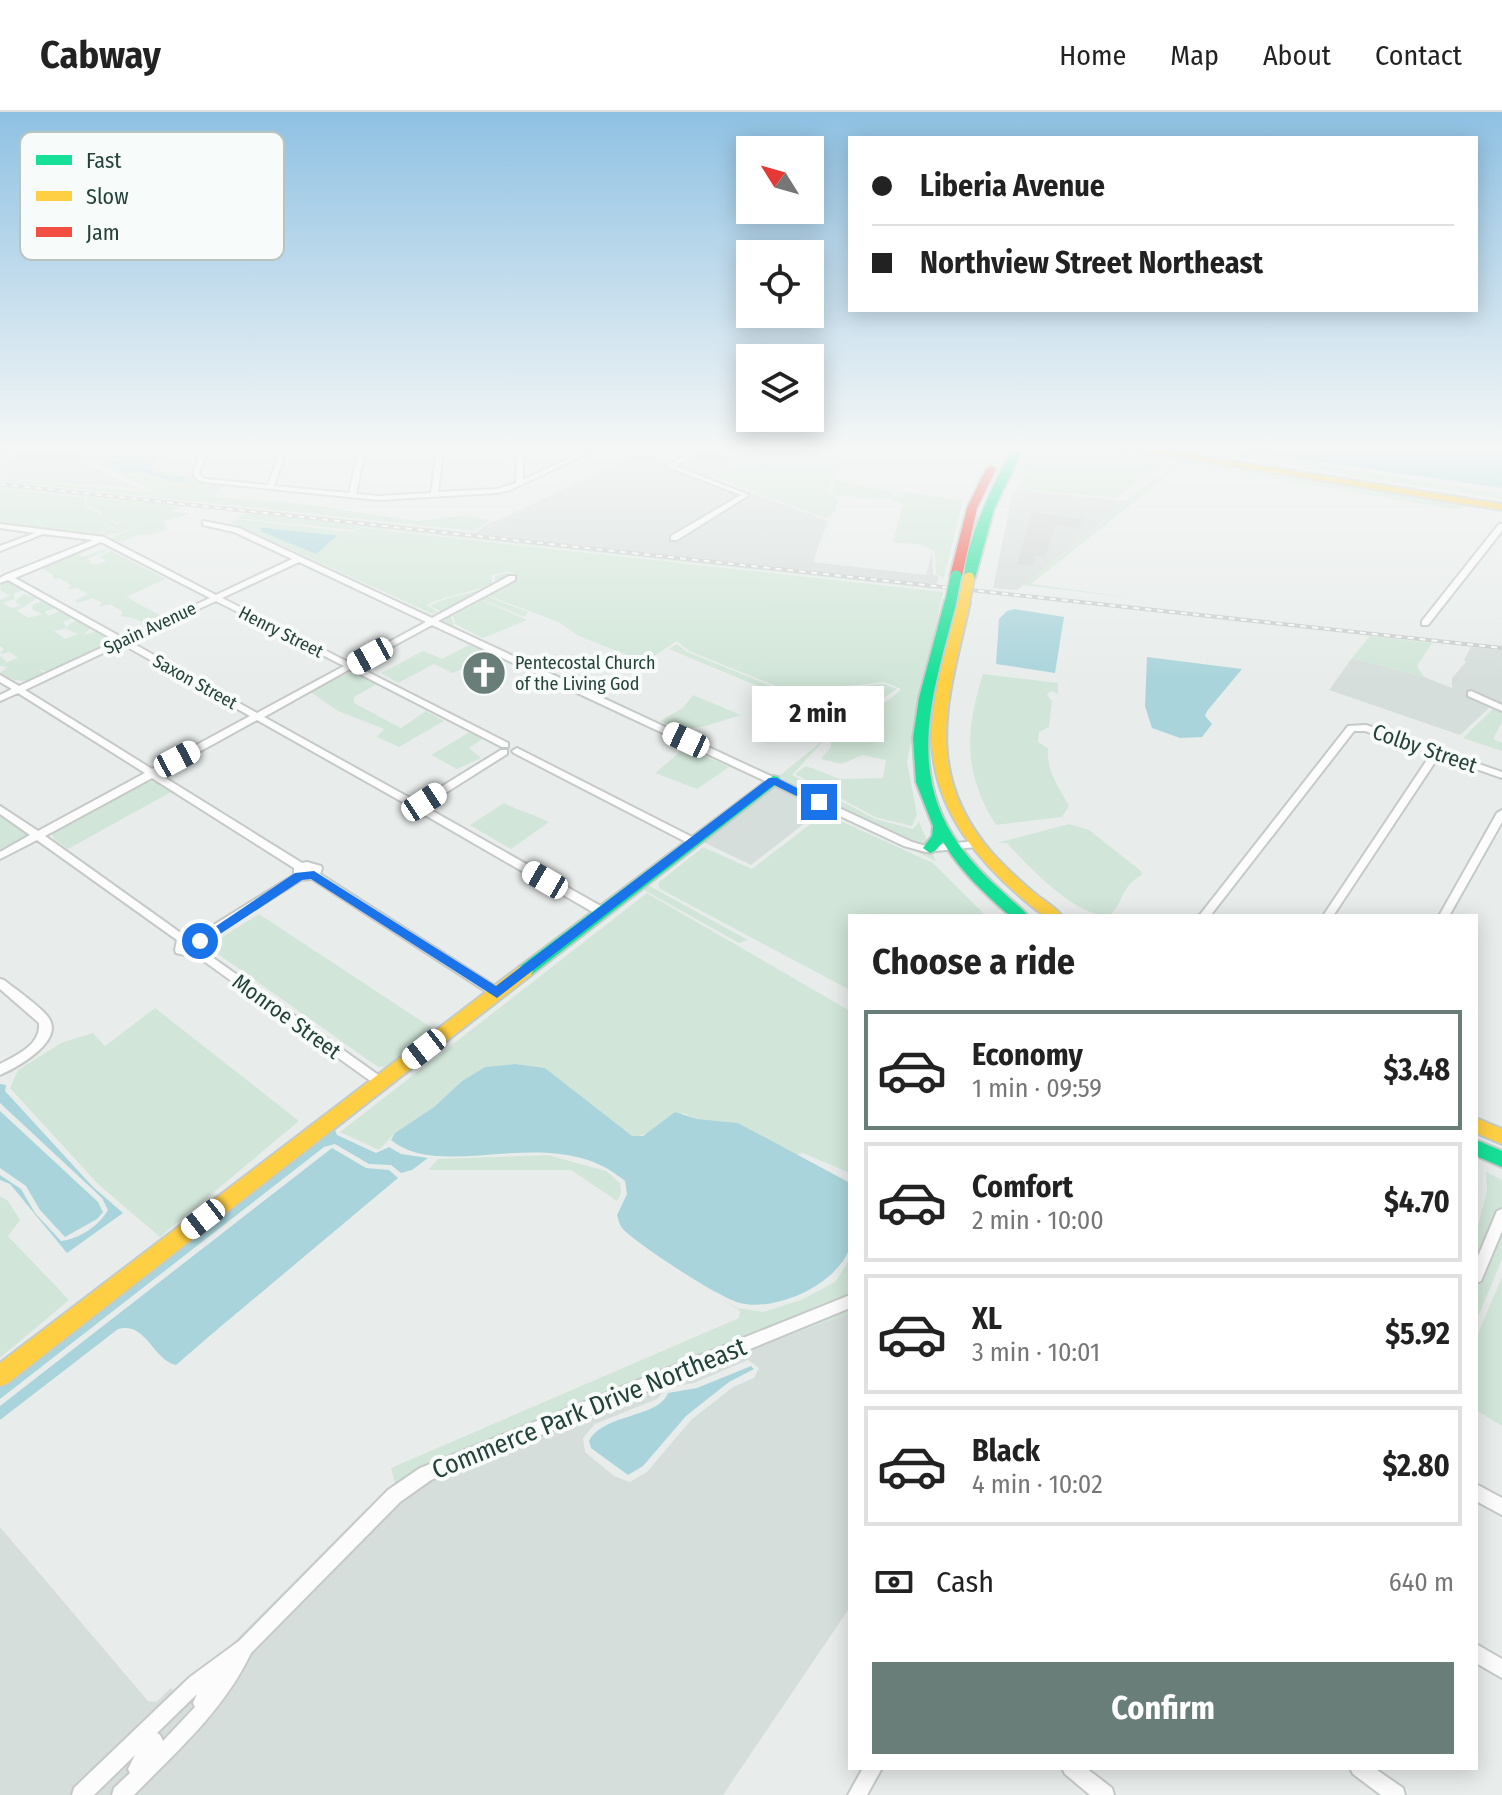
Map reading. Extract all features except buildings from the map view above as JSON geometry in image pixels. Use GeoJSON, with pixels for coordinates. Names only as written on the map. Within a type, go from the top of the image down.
{"type":"FeatureCollection","features":[{"type":"Feature","properties":{"kind":"main road"},"geometry":{"type":"LineString","coordinates":[[962,577],[968,524]]}},
{"type":"Feature","properties":{"kind":"main road"},"geometry":{"type":"LineString","coordinates":[[980,524],[962,577],[923,727],[920,758],[923,782],[940,826],[993,892],[1018,914]]}},
{"type":"Feature","properties":{"kind":"main road"},"geometry":{"type":"LineString","coordinates":[[957,601],[938,744],[943,783],[962,825],[976,844],[1009,880],[1052,914]]}},
{"type":"Feature","properties":{"kind":"main road"},"geometry":{"type":"LineString","coordinates":[[0,1376],[773,780]]}},
{"type":"Feature","properties":{"kind":"main road"},"geometry":{"type":"LineString","coordinates":[[930,848],[939,837],[940,826]]}},
{"type":"Feature","properties":{"kind":"main road"},"geometry":{"type":"LineString","coordinates":[[1478,1126],[1502,1137]]}},
{"type":"Feature","properties":{"kind":"main road"},"geometry":{"type":"LineString","coordinates":[[1478,1149],[1502,1159]]}},
{"type":"Feature","properties":{"kind":"street"},"geometry":{"type":"LineString","coordinates":[[209,524],[230,527],[908,844],[930,848],[976,844]]}},
{"type":"Feature","properties":{"kind":"street"},"geometry":{"type":"LineString","coordinates":[[674,538],[698,524]]}},
{"type":"Feature","properties":{"kind":"street"},"geometry":{"type":"LineString","coordinates":[[0,526],[101,539]]}},
{"type":"Feature","properties":{"kind":"street"},"geometry":{"type":"LineString","coordinates":[[1425,623],[1502,526]]}},
{"type":"Feature","properties":{"kind":"street"},"geometry":{"type":"LineString","coordinates":[[0,549],[42,532]]}},
{"type":"Feature","properties":{"kind":"street"},"geometry":{"type":"LineString","coordinates":[[4,579],[101,539]]}},
{"type":"Feature","properties":{"kind":"street","name":"Henry Street"},"geometry":{"type":"LineString","coordinates":[[101,539],[504,748]]}},
{"type":"Feature","properties":{"kind":"street","name":"Spain Avenue"},"geometry":{"type":"LineString","coordinates":[[0,698],[299,559]]}},
{"type":"Feature","properties":{"kind":"street"},"geometry":{"type":"LineString","coordinates":[[0,856],[512,578]]}},
{"type":"Feature","properties":{"kind":"street","name":"Saxon Street"},"geometry":{"type":"LineString","coordinates":[[4,579],[122,641],[411,803],[407,808],[411,812],[423,806]]}},
{"type":"Feature","properties":{"kind":"street"},"geometry":{"type":"LineString","coordinates":[[0,678],[300,872]]}},
{"type":"Feature","properties":{"kind":"street"},"geometry":{"type":"LineString","coordinates":[[1471,694],[1502,708]]}},
{"type":"Feature","properties":{"kind":"street","name":"Colby Street"},"geometry":{"type":"LineString","coordinates":[[1206,914],[1348,730],[1366,728],[1502,775]]}},
{"type":"Feature","properties":{"kind":"street"},"geometry":{"type":"LineString","coordinates":[[602,912],[423,806],[504,748],[517,751],[694,842]]}},
{"type":"Feature","properties":{"kind":"street"},"geometry":{"type":"LineString","coordinates":[[1329,914],[1437,752]]}},
{"type":"Feature","properties":{"kind":"street"},"geometry":{"type":"LineString","coordinates":[[0,809],[38,836]]}},
{"type":"Feature","properties":{"kind":"street"},"geometry":{"type":"LineString","coordinates":[[1445,914],[1502,813]]}},
{"type":"Feature","properties":{"kind":"street","name":"Monroe Street"},"geometry":{"type":"LineString","coordinates":[[38,836],[184,940],[180,950],[197,945],[380,1082]]}},
{"type":"Feature","properties":{"kind":"street"},"geometry":{"type":"LineString","coordinates":[[197,945],[300,872],[316,866],[314,875],[497,993]]}},
{"type":"Feature","properties":{"kind":"street"},"geometry":{"type":"LineString","coordinates":[[0,983],[45,1021],[47,1027],[39,1045],[0,1070]]}},
{"type":"Feature","properties":{"kind":"street"},"geometry":{"type":"LineString","coordinates":[[1478,1272],[1502,1215]]}},
{"type":"Feature","properties":{"kind":"street","name":"Commerce Park Drive Northeast"},"geometry":{"type":"LineString","coordinates":[[121,1795],[196,1683],[245,1647],[394,1496],[426,1474],[444,1463],[848,1302]]}},
{"type":"Feature","properties":{"kind":"street"},"geometry":{"type":"LineString","coordinates":[[1478,1493],[1502,1507]]}},
{"type":"Feature","properties":{"kind":"street","name":"Commerce Park Drive Northeast"},"geometry":{"type":"LineString","coordinates":[[81,1795],[155,1740],[202,1710],[236,1670],[245,1647]]}},
{"type":"Feature","properties":{"kind":"street"},"geometry":{"type":"LineString","coordinates":[[1478,1654],[1502,1669]]}},
{"type":"Feature","properties":{"kind":"street"},"geometry":{"type":"LineString","coordinates":[[111,1795],[144,1761],[155,1740]]}},
{"type":"Feature","properties":{"kind":"street"},"geometry":{"type":"LineString","coordinates":[[857,1795],[872,1770]]}},
{"type":"Feature","properties":{"kind":"street"},"geometry":{"type":"LineString","coordinates":[[1074,1770],[1105,1795]]}},
{"type":"Feature","properties":{"kind":"street"},"geometry":{"type":"LineString","coordinates":[[1362,1770],[1396,1795]]}},
{"type":"Feature","properties":{"kind":"shaded area"},"geometry":{"type":"Polygon","coordinates":[[[488,524],[827,524],[813,562],[926,575],[932,552],[933,574],[939,577],[936,586],[460,535],[476,532],[488,524]]]}},
{"type":"Feature","properties":{"kind":"shaded area"},"geometry":{"type":"Polygon","coordinates":[[[1006,524],[1101,524],[1017,590],[993,588],[1006,524]]]}},
{"type":"Feature","properties":{"kind":"shaded area"},"geometry":{"type":"Polygon","coordinates":[[[1471,647],[1502,650],[1502,710],[1490,707],[1460,735],[1329,690],[1352,658],[1424,677],[1452,688],[1452,678],[1466,662],[1464,660],[1471,647]]]}},
{"type":"Feature","properties":{"kind":"shaded area"},"geometry":{"type":"Polygon","coordinates":[[[775,785],[824,808],[751,865],[701,841],[775,785]]]}},
{"type":"Feature","properties":{"kind":"shaded area"},"geometry":{"type":"Polygon","coordinates":[[[848,1314],[848,1610],[723,1795],[0,1795],[0,1527],[148,1701],[156,1702],[171,1688],[173,1690],[223,1653],[366,1509],[396,1487],[486,1445],[848,1314]],[[748,1360],[694,1383],[666,1388],[657,1399],[595,1424],[583,1438],[585,1452],[614,1476],[630,1482],[647,1472],[691,1420],[733,1387],[754,1378],[759,1368],[748,1360]]]}},
{"type":"Feature","properties":{"kind":"green space"},"geometry":{"type":"Polygon","coordinates":[[[0,524],[116,524],[117,524],[93,536],[0,524]]]}},
{"type":"Feature","properties":{"kind":"green space"},"geometry":{"type":"Polygon","coordinates":[[[119,524],[142,524],[119,533],[93,537],[119,524]]]}},
{"type":"Feature","properties":{"kind":"green space"},"geometry":{"type":"Polygon","coordinates":[[[143,524],[165,524],[167,529],[120,542],[111,538],[143,524]]]}},
{"type":"Feature","properties":{"kind":"green space"},"geometry":{"type":"Polygon","coordinates":[[[234,524],[277,524],[352,532],[361,528],[943,592],[907,762],[917,815],[912,826],[875,817],[795,774],[806,766],[840,779],[883,778],[886,760],[862,755],[842,764],[821,759],[831,747],[831,732],[868,714],[901,689],[884,682],[791,692],[689,651],[677,641],[645,662],[579,636],[559,622],[489,596],[513,583],[517,574],[508,571],[492,575],[492,583],[484,587],[427,605],[438,612],[433,614],[234,524]],[[262,528],[262,532],[316,554],[333,535],[262,528]]]}},
{"type":"Feature","properties":{"kind":"green space"},"geometry":{"type":"Polygon","coordinates":[[[290,524],[388,524],[467,532],[462,535],[936,586],[935,589],[362,527],[351,530],[290,524]]]}},
{"type":"Feature","properties":{"kind":"green space"},"geometry":{"type":"Polygon","coordinates":[[[403,524],[485,524],[474,531],[403,524]]]}},
{"type":"Feature","properties":{"kind":"green space"},"geometry":{"type":"Polygon","coordinates":[[[898,524],[957,524],[944,578],[936,574],[935,551],[922,545],[893,542],[898,524]]]}},
{"type":"Feature","properties":{"kind":"green space"},"geometry":{"type":"Polygon","coordinates":[[[1102,524],[1107,524],[1031,584],[1141,599],[1023,585],[1102,524]]]}},
{"type":"Feature","properties":{"kind":"green space"},"geometry":{"type":"Polygon","coordinates":[[[96,543],[100,545],[78,555],[82,557],[106,549],[109,550],[87,559],[91,561],[89,563],[97,565],[106,561],[99,556],[111,551],[165,579],[126,597],[165,618],[146,622],[120,616],[123,612],[110,604],[99,607],[102,603],[93,598],[78,603],[75,601],[88,594],[77,588],[68,589],[71,585],[59,578],[53,579],[53,575],[43,569],[46,567],[43,565],[96,543]]]}},
{"type":"Feature","properties":{"kind":"green space"},"geometry":{"type":"Polygon","coordinates":[[[514,575],[510,583],[486,596],[528,612],[525,617],[481,599],[450,615],[455,627],[389,596],[434,616],[441,611],[430,606],[487,587],[495,583],[495,576],[514,575]]]}},
{"type":"Feature","properties":{"kind":"green space"},"geometry":{"type":"Polygon","coordinates":[[[0,582],[8,582],[23,590],[14,594],[15,599],[3,603],[11,608],[21,606],[15,601],[24,594],[37,598],[17,611],[29,618],[42,614],[32,609],[33,605],[42,601],[55,608],[45,612],[49,616],[60,611],[72,618],[63,622],[67,628],[54,631],[65,639],[78,634],[67,629],[77,620],[91,628],[83,635],[96,631],[111,642],[49,672],[38,669],[45,674],[32,679],[22,681],[6,677],[0,673],[8,667],[0,666],[0,656],[7,662],[18,658],[10,652],[0,654],[4,649],[0,646],[0,600],[10,595],[1,591],[0,582]]]}},
{"type":"Feature","properties":{"kind":"green space"},"geometry":{"type":"Polygon","coordinates":[[[482,600],[527,620],[483,638],[455,624],[453,616],[482,600]]]}},
{"type":"Feature","properties":{"kind":"green space"},"geometry":{"type":"Polygon","coordinates":[[[1370,636],[1432,643],[1417,666],[1424,677],[1352,658],[1370,636]]]}},
{"type":"Feature","properties":{"kind":"green space"},"geometry":{"type":"Polygon","coordinates":[[[677,644],[687,652],[789,693],[884,684],[897,689],[837,729],[844,722],[669,649],[677,644]]]}},
{"type":"Feature","properties":{"kind":"green space"},"geometry":{"type":"Polygon","coordinates":[[[469,645],[482,650],[472,664],[453,673],[434,664],[398,683],[381,673],[423,651],[442,659],[469,645]]]}},
{"type":"Feature","properties":{"kind":"green space"},"geometry":{"type":"Polygon","coordinates":[[[350,672],[377,684],[354,697],[354,703],[401,728],[426,711],[444,721],[399,747],[377,737],[384,729],[338,711],[309,691],[350,672]]]}},
{"type":"Feature","properties":{"kind":"green space"},"geometry":{"type":"Polygon","coordinates":[[[983,674],[1058,683],[1058,694],[1051,691],[1047,695],[1052,701],[1049,727],[1039,732],[1038,742],[1048,748],[1051,771],[1069,806],[1062,817],[996,825],[985,806],[970,751],[973,714],[983,674]]]}},
{"type":"Feature","properties":{"kind":"green space"},"geometry":{"type":"Polygon","coordinates":[[[693,695],[741,715],[680,730],[660,721],[683,708],[693,695]]]}},
{"type":"Feature","properties":{"kind":"green space"},"geometry":{"type":"Polygon","coordinates":[[[1493,709],[1502,712],[1502,722],[1493,739],[1502,743],[1502,751],[1463,738],[1493,709]]]}},
{"type":"Feature","properties":{"kind":"green space"},"geometry":{"type":"Polygon","coordinates":[[[470,732],[484,738],[469,748],[481,758],[457,769],[431,755],[470,732]]]}},
{"type":"Feature","properties":{"kind":"green space"},"geometry":{"type":"Polygon","coordinates":[[[825,739],[792,775],[875,819],[913,829],[919,822],[936,861],[775,785],[783,778],[779,776],[825,739]]]}},
{"type":"Feature","properties":{"kind":"green space"},"geometry":{"type":"Polygon","coordinates":[[[686,747],[729,767],[697,789],[655,773],[686,747]]]}},
{"type":"Feature","properties":{"kind":"green space"},"geometry":{"type":"Polygon","coordinates":[[[145,781],[156,782],[171,792],[68,849],[54,839],[51,832],[145,781]]]}},
{"type":"Feature","properties":{"kind":"green space"},"geometry":{"type":"Polygon","coordinates":[[[504,803],[549,822],[511,849],[470,825],[504,803]]]}},
{"type":"Feature","properties":{"kind":"green space"},"geometry":{"type":"Polygon","coordinates":[[[0,809],[38,836],[0,856],[0,809]]]}},
{"type":"Feature","properties":{"kind":"green space"},"geometry":{"type":"Polygon","coordinates":[[[821,816],[843,822],[933,863],[984,914],[848,914],[848,989],[660,889],[658,883],[703,847],[752,869],[821,816]]]}},
{"type":"Feature","properties":{"kind":"green space"},"geometry":{"type":"Polygon","coordinates":[[[1069,824],[1089,830],[1141,871],[1142,875],[1130,884],[1111,914],[1096,914],[1054,889],[1007,843],[997,843],[1069,824]]]}},
{"type":"Feature","properties":{"kind":"green space"},"geometry":{"type":"Polygon","coordinates":[[[646,884],[748,940],[739,943],[644,890],[352,1117],[351,1113],[646,884]]]}},
{"type":"Feature","properties":{"kind":"green space"},"geometry":{"type":"Polygon","coordinates":[[[647,893],[848,1010],[848,1172],[803,1153],[796,1155],[738,1123],[697,1119],[683,1113],[645,1134],[632,1137],[545,1068],[515,1064],[485,1067],[462,1081],[434,1107],[395,1133],[379,1150],[340,1132],[647,893]]]}},
{"type":"Feature","properties":{"kind":"green space"},"geometry":{"type":"Polygon","coordinates":[[[259,914],[435,1030],[387,1066],[378,1067],[211,949],[211,944],[259,914]]]}},
{"type":"Feature","properties":{"kind":"green space"},"geometry":{"type":"Polygon","coordinates":[[[155,1008],[299,1121],[160,1237],[98,1184],[10,1088],[18,1070],[61,1043],[93,1033],[105,1046],[155,1008]]]}},
{"type":"Feature","properties":{"kind":"green space"},"geometry":{"type":"Polygon","coordinates":[[[548,1155],[606,1171],[620,1183],[621,1193],[617,1201],[571,1170],[428,1170],[438,1159],[548,1155]]]}},
{"type":"Feature","properties":{"kind":"green space"},"geometry":{"type":"Polygon","coordinates":[[[1486,1172],[1502,1180],[1502,1259],[1478,1317],[1478,1225],[1487,1191],[1486,1172]]]}},
{"type":"Feature","properties":{"kind":"green space"},"geometry":{"type":"Polygon","coordinates":[[[0,1196],[8,1201],[20,1220],[8,1236],[69,1300],[0,1358],[0,1196]]]}},
{"type":"Feature","properties":{"kind":"green space"},"geometry":{"type":"Polygon","coordinates":[[[848,1262],[848,1314],[486,1445],[396,1487],[391,1468],[739,1318],[740,1311],[720,1298],[737,1308],[763,1312],[801,1300],[835,1282],[848,1262]]]}},
{"type":"Feature","properties":{"kind":"green space"},"geometry":{"type":"Polygon","coordinates":[[[1502,1277],[1502,1426],[1478,1411],[1478,1333],[1502,1277]]]}},
{"type":"Feature","properties":{"kind":"water"},"geometry":{"type":"Polygon","coordinates":[[[260,528],[337,536],[316,554],[262,532],[260,528]]]}},
{"type":"Feature","properties":{"kind":"water"},"geometry":{"type":"Polygon","coordinates":[[[1015,609],[1064,617],[1055,673],[996,664],[999,619],[1007,611],[1015,609]]]}},
{"type":"Feature","properties":{"kind":"water"},"geometry":{"type":"Polygon","coordinates":[[[1147,657],[1242,669],[1207,711],[1205,716],[1212,724],[1202,737],[1180,738],[1152,728],[1145,706],[1147,657]]]}},
{"type":"Feature","properties":{"kind":"water"},"geometry":{"type":"Polygon","coordinates":[[[515,1064],[545,1068],[632,1136],[643,1136],[675,1112],[697,1119],[738,1123],[848,1182],[848,1252],[831,1274],[803,1293],[770,1303],[740,1303],[681,1271],[623,1229],[617,1215],[627,1194],[625,1181],[596,1163],[566,1155],[533,1152],[440,1156],[413,1152],[391,1140],[395,1133],[485,1067],[515,1064]]]}},
{"type":"Feature","properties":{"kind":"water"},"geometry":{"type":"Polygon","coordinates":[[[0,1084],[6,1085],[5,1091],[93,1187],[123,1213],[67,1253],[10,1184],[0,1180],[0,1175],[21,1189],[35,1213],[61,1241],[88,1231],[108,1210],[102,1198],[0,1103],[0,1084]]]}},
{"type":"Feature","properties":{"kind":"water"},"geometry":{"type":"Polygon","coordinates":[[[0,1111],[98,1202],[103,1212],[97,1219],[65,1237],[40,1210],[26,1186],[0,1168],[0,1111]]]}},
{"type":"Feature","properties":{"kind":"water"},"geometry":{"type":"Polygon","coordinates":[[[351,1113],[352,1117],[335,1130],[337,1135],[376,1153],[389,1147],[401,1154],[428,1158],[412,1170],[401,1173],[391,1165],[369,1164],[335,1144],[324,1147],[0,1399],[0,1364],[351,1113]]]}},
{"type":"Feature","properties":{"kind":"water"},"geometry":{"type":"Polygon","coordinates":[[[332,1148],[366,1168],[389,1170],[398,1178],[176,1365],[161,1356],[136,1330],[118,1329],[0,1420],[0,1406],[332,1148]]]}},
{"type":"Feature","properties":{"kind":"water"},"geometry":{"type":"Polygon","coordinates":[[[751,1366],[754,1369],[729,1382],[686,1416],[643,1466],[628,1475],[591,1448],[589,1441],[596,1432],[606,1425],[654,1407],[668,1393],[697,1388],[751,1366]]]}},
{"type":"Feature","properties":{"kind":"railway"},"geometry":{"type":"LineString","coordinates":[[362,524],[1502,648]]}},
{"type":"Feature","properties":{"kind":"traffic: fast"},"geometry":{"type":"LineString","coordinates":[[969,578],[984,524]]}},
{"type":"Feature","properties":{"kind":"traffic: fast"},"geometry":{"type":"LineString","coordinates":[[951,600],[956,576]]}},
{"type":"Feature","properties":{"kind":"traffic: fast"},"geometry":{"type":"LineString","coordinates":[[951,600],[922,718],[920,758],[923,782],[940,827],[953,847],[985,884],[1018,914]]}},
{"type":"Feature","properties":{"kind":"traffic: fast"},"geometry":{"type":"LineString","coordinates":[[525,971],[773,780]]}},
{"type":"Feature","properties":{"kind":"traffic: fast"},"geometry":{"type":"LineString","coordinates":[[930,848],[939,837],[940,826]]}},
{"type":"Feature","properties":{"kind":"traffic: fast"},"geometry":{"type":"LineString","coordinates":[[1478,1149],[1502,1159]]}},
{"type":"Feature","properties":{"kind":"traffic: slow"},"geometry":{"type":"LineString","coordinates":[[964,602],[969,578]]}},
{"type":"Feature","properties":{"kind":"traffic: slow"},"geometry":{"type":"LineString","coordinates":[[964,602],[946,680],[939,728],[939,758],[945,786],[956,812],[989,858],[1051,914]]}},
{"type":"Feature","properties":{"kind":"traffic: slow"},"geometry":{"type":"LineString","coordinates":[[0,1376],[525,971]]}},
{"type":"Feature","properties":{"kind":"traffic: slow"},"geometry":{"type":"LineString","coordinates":[[1478,1126],[1502,1137]]}},
{"type":"Feature","properties":{"kind":"traffic: jam"},"geometry":{"type":"LineString","coordinates":[[956,576],[968,524]]}},
{"type":"Feature","properties":{"kind":"place","name":"Pentecostal Church of the Living God"},"geometry":{"type":"Point","coordinates":[484,673]}},
{"type":"Feature","properties":{"kind":"route"},"geometry":{"type":"LineString","coordinates":[[200,941],[299,876],[314,875],[497,993],[773,780],[819,802]]}}]}
